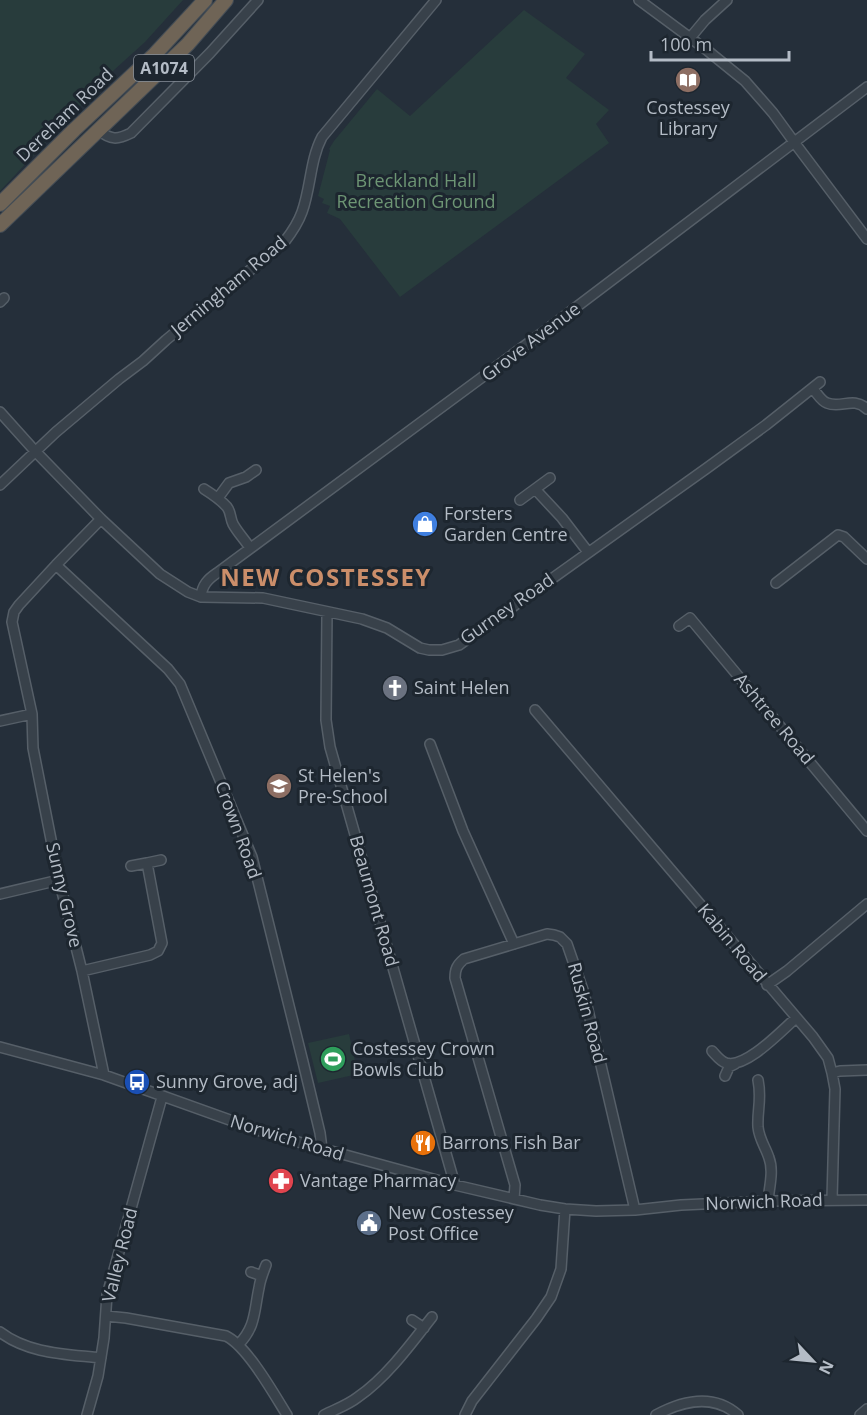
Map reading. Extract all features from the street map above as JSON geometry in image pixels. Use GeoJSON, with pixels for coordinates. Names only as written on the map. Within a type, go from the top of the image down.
{"type":"FeatureCollection","features":[{"type":"Feature","properties":{"kind":"highway","name":"Dereham Road"},"geometry":{"type":"LineString","coordinates":[[0,204],[86,118],[155,54],[205,0]]}},
{"type":"Feature","properties":{"kind":"highway","name":"Dereham Road"},"geometry":{"type":"LineString","coordinates":[[0,225],[188,44],[226,0]]}},
{"type":"Feature","properties":{"kind":"highway"},"geometry":{"type":"LineString","coordinates":[[86,118],[98,130]]}},
{"type":"Feature","properties":{"kind":"street","name":"Dereham Road"},"geometry":{"type":"LineString","coordinates":[[98,130],[105,136],[120,139],[131,133],[258,0]]}},
{"type":"Feature","properties":{"kind":"street","name":"Jerningham Road"},"geometry":{"type":"LineString","coordinates":[[0,485],[56,432],[119,379],[143,362],[166,340],[285,241],[295,229],[302,212],[317,148],[322,137],[436,0]]}},
{"type":"Feature","properties":{"kind":"street"},"geometry":{"type":"LineString","coordinates":[[639,0],[745,81],[773,113],[867,240]]}},
{"type":"Feature","properties":{"kind":"street"},"geometry":{"type":"LineString","coordinates":[[690,38],[705,20],[727,0]]}},
{"type":"Feature","properties":{"kind":"street","name":"Grove Avenue"},"geometry":{"type":"LineString","coordinates":[[201,597],[208,579],[528,345],[867,87]]}},
{"type":"Feature","properties":{"kind":"street","name":"Gurney Road"},"geometry":{"type":"LineString","coordinates":[[0,412],[101,519],[159,574],[188,592],[201,597],[263,598],[362,619],[387,628],[420,648],[442,650],[459,645],[758,431],[817,385],[824,402],[830,404],[857,403],[867,409]]}},
{"type":"Feature","properties":{"kind":"street"},"geometry":{"type":"LineString","coordinates":[[218,498],[229,483],[246,477],[256,470]]}},
{"type":"Feature","properties":{"kind":"street"},"geometry":{"type":"LineString","coordinates":[[520,500],[550,478]]}},
{"type":"Feature","properties":{"kind":"street"},"geometry":{"type":"LineString","coordinates":[[204,489],[218,498],[230,512],[234,526],[250,548]]}},
{"type":"Feature","properties":{"kind":"street"},"geometry":{"type":"LineString","coordinates":[[535,489],[562,518],[588,552]]}},
{"type":"Feature","properties":{"kind":"street"},"geometry":{"type":"LineString","coordinates":[[56,565],[101,519]]}},
{"type":"Feature","properties":{"kind":"street"},"geometry":{"type":"LineString","coordinates":[[778,577],[838,535],[853,538],[867,559]]}},
{"type":"Feature","properties":{"kind":"street","name":"Sunny Grove"},"geometry":{"type":"LineString","coordinates":[[56,565],[14,612],[12,622],[32,714],[33,748],[59,879],[82,971],[104,1075]]}},
{"type":"Feature","properties":{"kind":"street","name":"Crown Road"},"geometry":{"type":"LineString","coordinates":[[56,565],[168,669],[180,684],[252,857],[322,1149]]}},
{"type":"Feature","properties":{"kind":"street","name":"Beaumont Road"},"geometry":{"type":"LineString","coordinates":[[327,612],[326,720],[330,747],[455,1185]]}},
{"type":"Feature","properties":{"kind":"street","name":"Ashtree Road"},"geometry":{"type":"LineString","coordinates":[[679,626],[690,618],[867,831]]}},
{"type":"Feature","properties":{"kind":"street","name":"Kabin Road"},"geometry":{"type":"LineString","coordinates":[[535,710],[828,1058],[835,1089],[832,1199]]}},
{"type":"Feature","properties":{"kind":"street"},"geometry":{"type":"LineString","coordinates":[[543,719],[552,712]]}},
{"type":"Feature","properties":{"kind":"street"},"geometry":{"type":"LineString","coordinates":[[0,721],[32,714]]}},
{"type":"Feature","properties":{"kind":"street"},"geometry":{"type":"LineString","coordinates":[[430,744],[464,831],[514,944]]}},
{"type":"Feature","properties":{"kind":"street"},"geometry":{"type":"LineString","coordinates":[[131,866],[161,860]]}},
{"type":"Feature","properties":{"kind":"street"},"geometry":{"type":"LineString","coordinates":[[82,971],[150,955],[158,951],[162,943],[147,862]]}},
{"type":"Feature","properties":{"kind":"street"},"geometry":{"type":"LineString","coordinates":[[0,894],[59,879]]}},
{"type":"Feature","properties":{"kind":"street"},"geometry":{"type":"LineString","coordinates":[[767,985],[867,904]]}},
{"type":"Feature","properties":{"kind":"street","name":"Ruskin Road"},"geometry":{"type":"LineString","coordinates":[[514,1199],[515,1185],[455,978],[455,970],[464,959],[547,934],[560,937],[567,944],[584,993],[635,1210]]}},
{"type":"Feature","properties":{"kind":"street"},"geometry":{"type":"LineString","coordinates":[[725,1076],[729,1067],[758,1052],[796,1018]]}},
{"type":"Feature","properties":{"kind":"street","name":"Norwich Road"},"geometry":{"type":"LineString","coordinates":[[0,1047],[104,1075],[269,1134],[455,1185],[565,1209],[635,1210],[681,1205],[768,1201],[867,1200]]}},
{"type":"Feature","properties":{"kind":"street"},"geometry":{"type":"LineString","coordinates":[[712,1051],[723,1062],[738,1063]]}},
{"type":"Feature","properties":{"kind":"street"},"geometry":{"type":"LineString","coordinates":[[832,1073],[867,1070]]}},
{"type":"Feature","properties":{"kind":"street"},"geometry":{"type":"LineString","coordinates":[[758,1080],[759,1136],[770,1160],[768,1201]]}},
{"type":"Feature","properties":{"kind":"street","name":"Valley Road"},"geometry":{"type":"LineString","coordinates":[[87,1415],[101,1358],[107,1295],[162,1097]]}},
{"type":"Feature","properties":{"kind":"street"},"geometry":{"type":"LineString","coordinates":[[465,1415],[472,1401],[551,1297],[561,1269],[565,1209]]}},
{"type":"Feature","properties":{"kind":"street"},"geometry":{"type":"LineString","coordinates":[[238,1345],[252,1327],[266,1265]]}},
{"type":"Feature","properties":{"kind":"street"},"geometry":{"type":"LineString","coordinates":[[251,1272],[262,1276]]}},
{"type":"Feature","properties":{"kind":"street"},"geometry":{"type":"LineString","coordinates":[[106,1316],[226,1336],[238,1345],[265,1380],[287,1415]]}},
{"type":"Feature","properties":{"kind":"street"},"geometry":{"type":"LineString","coordinates":[[324,1415],[359,1397],[379,1379],[432,1317]]}},
{"type":"Feature","properties":{"kind":"street"},"geometry":{"type":"LineString","coordinates":[[412,1320],[424,1328]]}},
{"type":"Feature","properties":{"kind":"street"},"geometry":{"type":"LineString","coordinates":[[0,1332],[25,1346],[50,1353],[101,1358]]}},
{"type":"Feature","properties":{"kind":"street"},"geometry":{"type":"LineString","coordinates":[[656,1415],[678,1404],[696,1401],[712,1402],[738,1415]]}},
{"type":"Feature","properties":{"kind":"street"},"geometry":{"type":"LineString","coordinates":[[860,1415],[867,1409]]}},
{"type":"Feature","properties":{"kind":"green space"},"geometry":{"type":"Polygon","coordinates":[[[0,0],[183,0],[0,191],[0,0]]]}},
{"type":"Feature","properties":{"kind":"green space","name":"Breckland Hall Recreation Ground"},"geometry":{"type":"Polygon","coordinates":[[[524,10],[585,54],[566,78],[609,110],[596,124],[609,143],[400,297],[340,219],[327,213],[330,206],[322,203],[324,199],[318,196],[329,149],[377,89],[410,116],[524,10]]]}},
{"type":"Feature","properties":{"kind":"green space","name":"Costessey Crown Bowls Club"},"geometry":{"type":"Polygon","coordinates":[[[349,1034],[358,1074],[318,1083],[308,1043],[349,1034]]]}},
{"type":"Feature","properties":{"kind":"place","name":"Costessey Library"},"geometry":{"type":"Point","coordinates":[688,80]}},
{"type":"Feature","properties":{"kind":"place","name":"Forsters Garden Centre"},"geometry":{"type":"Point","coordinates":[425,524]}},
{"type":"Feature","properties":{"kind":"place","name":"Saint Helen"},"geometry":{"type":"Point","coordinates":[395,688]}},
{"type":"Feature","properties":{"kind":"place","name":"St Helen's Pre-School"},"geometry":{"type":"Point","coordinates":[279,786]}},
{"type":"Feature","properties":{"kind":"place","name":"Costessey Crown Bowls Club"},"geometry":{"type":"Point","coordinates":[333,1059]}},
{"type":"Feature","properties":{"kind":"place","name":"Sunny Grove, adj"},"geometry":{"type":"Point","coordinates":[137,1082]}},
{"type":"Feature","properties":{"kind":"place","name":"Barrons Fish Bar"},"geometry":{"type":"Point","coordinates":[423,1143]}},
{"type":"Feature","properties":{"kind":"place","name":"Vantage Pharmacy"},"geometry":{"type":"Point","coordinates":[281,1181]}},
{"type":"Feature","properties":{"kind":"place","name":"New Costessey Post Office"},"geometry":{"type":"Point","coordinates":[369,1223]}},
{"type":"Feature","properties":{"kind":"district","name":"NEW COSTESSEY"},"geometry":{"type":"Point","coordinates":[326,578]}}]}
